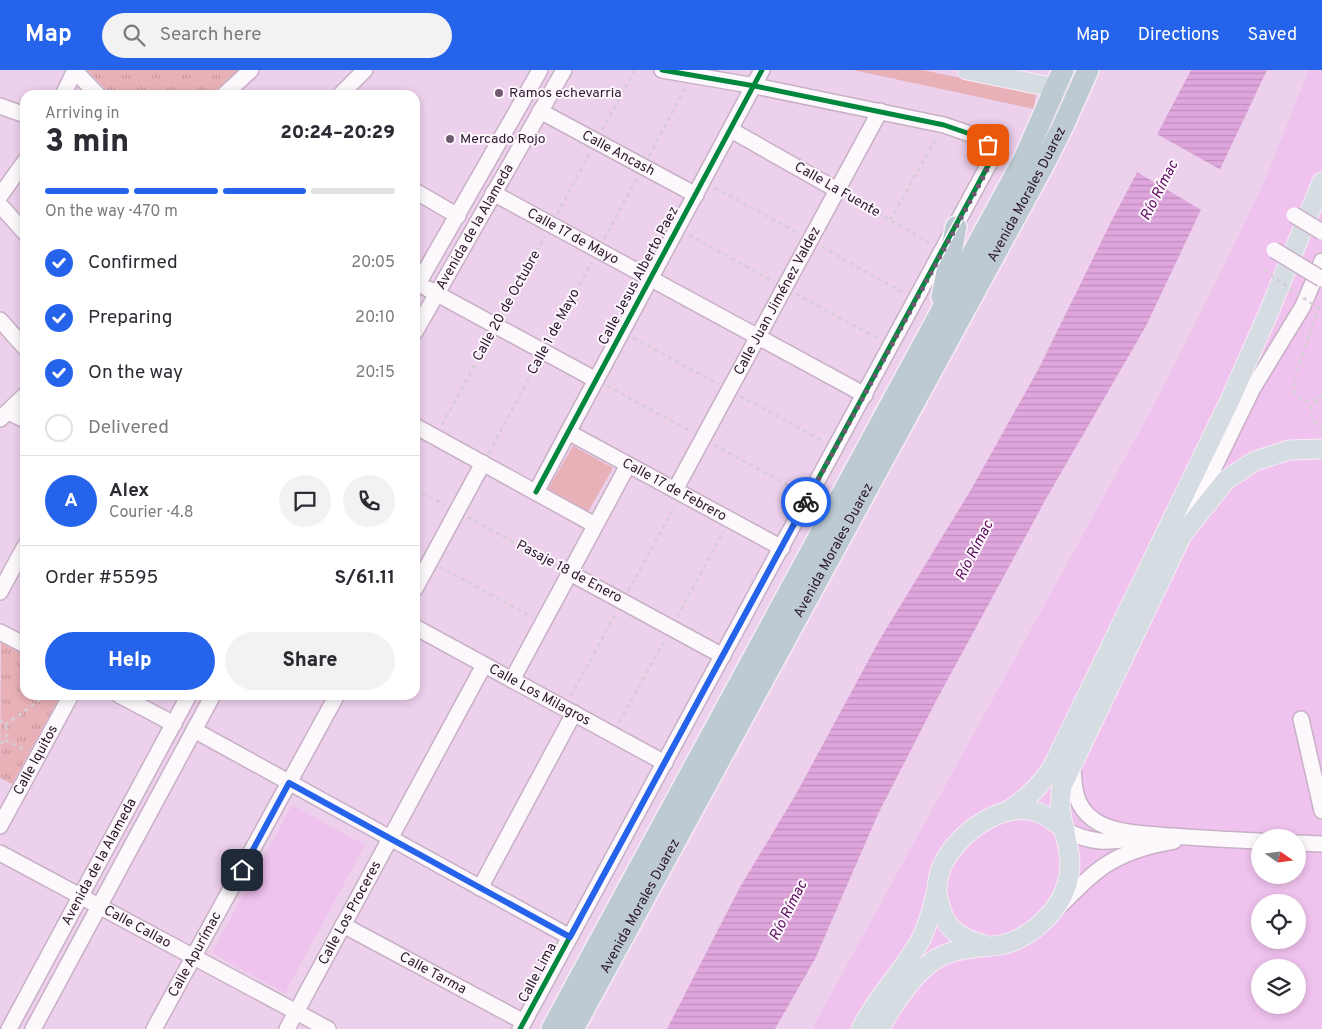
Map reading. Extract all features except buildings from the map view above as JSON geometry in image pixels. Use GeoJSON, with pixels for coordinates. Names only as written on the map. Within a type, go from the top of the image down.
{"type":"FeatureCollection","features":[{"type":"Feature","properties":{"kind":"highway","name":"Avenida Morales Duarez"},"geometry":{"type":"LineString","coordinates":[[552,1029],[1025,156],[1064,70]]}},
{"type":"Feature","properties":{"kind":"highway","name":"Avenida Morales Duarez"},"geometry":{"type":"LineString","coordinates":[[573,1029],[1044,164],[1088,70]]}},
{"type":"Feature","properties":{"kind":"highway"},"geometry":{"type":"LineString","coordinates":[[937,319],[956,227]]}},
{"type":"Feature","properties":{"kind":"main road"},"geometry":{"type":"LineString","coordinates":[[967,70],[1050,87]]}},
{"type":"Feature","properties":{"kind":"main road"},"geometry":{"type":"LineString","coordinates":[[1008,812],[1029,796],[1044,780],[1053,766],[1232,398],[1322,182]]}},
{"type":"Feature","properties":{"kind":"main road"},"geometry":{"type":"LineString","coordinates":[[880,1029],[904,992],[930,963],[942,955],[956,951],[1016,940],[1042,922],[1056,909],[1064,894],[1070,872],[1071,859],[1060,811],[1062,786],[1182,536],[1226,480],[1248,465],[1288,450],[1322,449]]}},
{"type":"Feature","properties":{"kind":"main road"},"geometry":{"type":"LineString","coordinates":[[861,1029],[870,1010],[909,958],[921,938],[936,892],[938,876],[943,864],[957,843],[983,822],[1008,812],[1019,810],[1038,812],[1053,819],[1065,830]]}},
{"type":"Feature","properties":{"kind":"main road"},"geometry":{"type":"LineString","coordinates":[[936,892],[940,912],[953,932],[989,946]]}},
{"type":"Feature","properties":{"kind":"street"},"geometry":{"type":"LineString","coordinates":[[65,90],[75,70],[93,90]]}},
{"type":"Feature","properties":{"kind":"street"},"geometry":{"type":"LineString","coordinates":[[229,90],[251,70]]}},
{"type":"Feature","properties":{"kind":"street"},"geometry":{"type":"LineString","coordinates":[[345,90],[365,70]]}},
{"type":"Feature","properties":{"kind":"street","name":"Avenida de la Alameda"},"geometry":{"type":"LineString","coordinates":[[420,279],[540,70]]}},
{"type":"Feature","properties":{"kind":"street","name":"Avenida de la Alameda"},"geometry":{"type":"LineString","coordinates":[[420,323],[564,70]]}},
{"type":"Feature","properties":{"kind":"street"},"geometry":{"type":"LineString","coordinates":[[662,70],[755,86],[944,124]]}},
{"type":"Feature","properties":{"kind":"street","name":"Calle Jesus Alberto Paez"},"geometry":{"type":"LineString","coordinates":[[536,492],[762,70]]}},
{"type":"Feature","properties":{"kind":"street"},"geometry":{"type":"LineString","coordinates":[[0,106],[20,112]]}},
{"type":"Feature","properties":{"kind":"street","name":"Calle Ancash"},"geometry":{"type":"LineString","coordinates":[[540,111],[696,195]]}},
{"type":"Feature","properties":{"kind":"street","name":"Calle Juan Jiménez Valdez"},"geometry":{"type":"LineString","coordinates":[[676,490],[880,111]]}},
{"type":"Feature","properties":{"kind":"street","name":"Calle Lima"},"geometry":{"type":"LineString","coordinates":[[522,1026],[990,162],[988,145],[973,135],[944,124]]}},
{"type":"Feature","properties":{"kind":"street","name":"Calle La Fuente"},"geometry":{"type":"LineString","coordinates":[[731,130],[838,190]]}},
{"type":"Feature","properties":{"kind":"street"},"geometry":{"type":"LineString","coordinates":[[2,189],[20,167]]}},
{"type":"Feature","properties":{"kind":"street"},"geometry":{"type":"LineString","coordinates":[[420,194],[458,216]]}},
{"type":"Feature","properties":{"kind":"street","name":"Calle 17 de Mayo"},"geometry":{"type":"LineString","coordinates":[[493,194],[864,395]]}},
{"type":"Feature","properties":{"kind":"street"},"geometry":{"type":"LineString","coordinates":[[0,205],[20,227]]}},
{"type":"Feature","properties":{"kind":"street"},"geometry":{"type":"LineString","coordinates":[[1294,215],[1322,232]]}},
{"type":"Feature","properties":{"kind":"street"},"geometry":{"type":"LineString","coordinates":[[1274,250],[1322,279]]}},
{"type":"Feature","properties":{"kind":"street"},"geometry":{"type":"LineString","coordinates":[[1182,536],[1253,388],[1303,306],[1322,261]]}},
{"type":"Feature","properties":{"kind":"street"},"geometry":{"type":"LineString","coordinates":[[420,288],[437,294],[596,380]]}},
{"type":"Feature","properties":{"kind":"street"},"geometry":{"type":"LineString","coordinates":[[0,320],[20,342]]}},
{"type":"Feature","properties":{"kind":"street"},"geometry":{"type":"LineString","coordinates":[[4,415],[20,400]]}},
{"type":"Feature","properties":{"kind":"street"},"geometry":{"type":"LineString","coordinates":[[4,415],[20,419]]}},
{"type":"Feature","properties":{"kind":"street"},"geometry":{"type":"LineString","coordinates":[[420,429],[595,525]]}},
{"type":"Feature","properties":{"kind":"street","name":"Calle 17 de Febrero"},"geometry":{"type":"LineString","coordinates":[[568,432],[782,548]]}},
{"type":"Feature","properties":{"kind":"street"},"geometry":{"type":"LineString","coordinates":[[420,580],[483,463]]}},
{"type":"Feature","properties":{"kind":"street"},"geometry":{"type":"LineString","coordinates":[[512,680],[628,465]]}},
{"type":"Feature","properties":{"kind":"street"},"geometry":{"type":"LineString","coordinates":[[0,592],[20,555]]}},
{"type":"Feature","properties":{"kind":"street","name":"Pasaje 18 de Enero"},"geometry":{"type":"LineString","coordinates":[[570,573],[723,656]]}},
{"type":"Feature","properties":{"kind":"street","name":"Calle Los Milagros"},"geometry":{"type":"LineString","coordinates":[[420,630],[665,763]]}},
{"type":"Feature","properties":{"kind":"street"},"geometry":{"type":"LineString","coordinates":[[0,632],[20,642]]}},
{"type":"Feature","properties":{"kind":"street","name":"Calle Los Proceres"},"geometry":{"type":"LineString","coordinates":[[286,1029],[484,665]]}},
{"type":"Feature","properties":{"kind":"street","name":"Calle Iquitos"},"geometry":{"type":"LineString","coordinates":[[0,826],[68,700]]}},
{"type":"Feature","properties":{"kind":"street"},"geometry":{"type":"LineString","coordinates":[[128,700],[174,724]]}},
{"type":"Feature","properties":{"kind":"street","name":"Avenida de la Alameda"},"geometry":{"type":"LineString","coordinates":[[8,1029],[186,700]]}},
{"type":"Feature","properties":{"kind":"street","name":"Avenida de la Alameda"},"geometry":{"type":"LineString","coordinates":[[33,1029],[210,700]]}},
{"type":"Feature","properties":{"kind":"street","name":"Calle Apurímac"},"geometry":{"type":"LineString","coordinates":[[154,1029],[334,700]]}},
{"type":"Feature","properties":{"kind":"street"},"geometry":{"type":"LineString","coordinates":[[480,888],[574,713]]}},
{"type":"Feature","properties":{"kind":"street"},"geometry":{"type":"LineString","coordinates":[[1301,719],[1322,810]]}},
{"type":"Feature","properties":{"kind":"street","name":"Calle Lima"},"geometry":{"type":"LineString","coordinates":[[194,730],[570,937]]}},
{"type":"Feature","properties":{"kind":"street"},"geometry":{"type":"LineString","coordinates":[[1073,766],[1074,791],[1080,805],[1092,819],[1103,826],[1123,831],[1190,838],[1251,841]]}},
{"type":"Feature","properties":{"kind":"street"},"geometry":{"type":"LineString","coordinates":[[1065,830],[1080,838],[1107,842],[1164,835]]}},
{"type":"Feature","properties":{"kind":"street"},"geometry":{"type":"LineString","coordinates":[[1056,909],[1086,880],[1105,866],[1133,852],[1159,844],[1190,838]]}},
{"type":"Feature","properties":{"kind":"street"},"geometry":{"type":"LineString","coordinates":[[1306,843],[1322,844]]}},
{"type":"Feature","properties":{"kind":"street","name":"Calle Callao"},"geometry":{"type":"LineString","coordinates":[[0,852],[328,1029]]}},
{"type":"Feature","properties":{"kind":"street","name":"Calle Tarma"},"geometry":{"type":"LineString","coordinates":[[343,925],[522,1026]]}},
{"type":"Feature","properties":{"kind":"path"},"geometry":{"type":"LineString","coordinates":[[890,220],[944,124]]}},
{"type":"Feature","properties":{"kind":"path"},"geometry":{"type":"LineString","coordinates":[[1264,270],[1322,311]]}},
{"type":"Feature","properties":{"kind":"path"},"geometry":{"type":"LineString","coordinates":[[1318,398],[1305,401],[1297,398],[1293,391],[1296,370],[1319,305]]}},
{"type":"Feature","properties":{"kind":"path"},"geometry":{"type":"LineString","coordinates":[[1322,394],[1311,407],[1312,419],[1322,430]]}},
{"type":"Feature","properties":{"kind":"path"},"geometry":{"type":"LineString","coordinates":[[430,561],[543,623]]}},
{"type":"Feature","properties":{"kind":"path"},"geometry":{"type":"LineString","coordinates":[[5,725],[39,700]]}},
{"type":"Feature","properties":{"kind":"path"},"geometry":{"type":"LineString","coordinates":[[0,720],[8,732],[5,740],[0,744]]}},
{"type":"Feature","properties":{"kind":"path"},"geometry":{"type":"LineString","coordinates":[[5,740],[38,757]]}},
{"type":"Feature","properties":{"kind":"shaded area"},"geometry":{"type":"Polygon","coordinates":[[[1309,70],[1322,70],[1322,1029],[812,1029],[1153,407],[1264,183],[1309,70]]]}},
{"type":"Feature","properties":{"kind":"shaded area"},"geometry":{"type":"Polygon","coordinates":[[[292,805],[365,845],[285,993],[212,953],[292,805]]]}},
{"type":"Feature","properties":{"kind":"green space"},"geometry":{"type":"Polygon","coordinates":[[[87,70],[239,70],[218,90],[106,90],[87,70]]]}},
{"type":"Feature","properties":{"kind":"green space"},"geometry":{"type":"Polygon","coordinates":[[[853,70],[923,70],[1036,94],[1034,109],[853,70]]]}},
{"type":"Feature","properties":{"kind":"green space"},"geometry":{"type":"Polygon","coordinates":[[[573,446],[613,468],[588,512],[548,489],[573,446]]]}},
{"type":"Feature","properties":{"kind":"green space"},"geometry":{"type":"Polygon","coordinates":[[[1,639],[20,650],[20,700],[58,700],[12,784],[0,778],[1,639]]]}},
{"type":"Feature","properties":{"kind":"water","name":"Río Rímac"},"geometry":{"type":"Polygon","coordinates":[[[1191,70],[1267,70],[1146,326],[1047,497],[936,701],[878,814],[815,959],[775,1029],[667,1029],[740,887],[795,796],[880,639],[972,488],[1039,368],[1112,220],[1191,70]]]}},
{"type":"Feature","properties":{"kind":"pier"},"geometry":{"type":"Polygon","coordinates":[[[1155,133],[1223,171],[1203,211],[1135,171],[1155,133]]]}},
{"type":"Feature","properties":{"kind":"cycle path"},"geometry":{"type":"LineString","coordinates":[[520,1029],[990,162],[988,145],[973,135],[944,125],[755,86],[662,70]]}},
{"type":"Feature","properties":{"kind":"cycle path"},"geometry":{"type":"LineString","coordinates":[[536,492],[762,70]]}},
{"type":"Feature","properties":{"kind":"way so far"},"geometry":{"type":"LineString","coordinates":[[806,502],[985,174],[990,162],[988,145]]}},
{"type":"Feature","properties":{"kind":"place","name":"Ramos echevarria"},"geometry":{"type":"Point","coordinates":[499,93]}},
{"type":"Feature","properties":{"kind":"place","name":"Mercado Rojo"},"geometry":{"type":"Point","coordinates":[450,139]}},
{"type":"Feature","properties":{"kind":"route"},"geometry":{"type":"LineString","coordinates":[[242,870],[289,783],[570,937],[806,502]]}}]}
